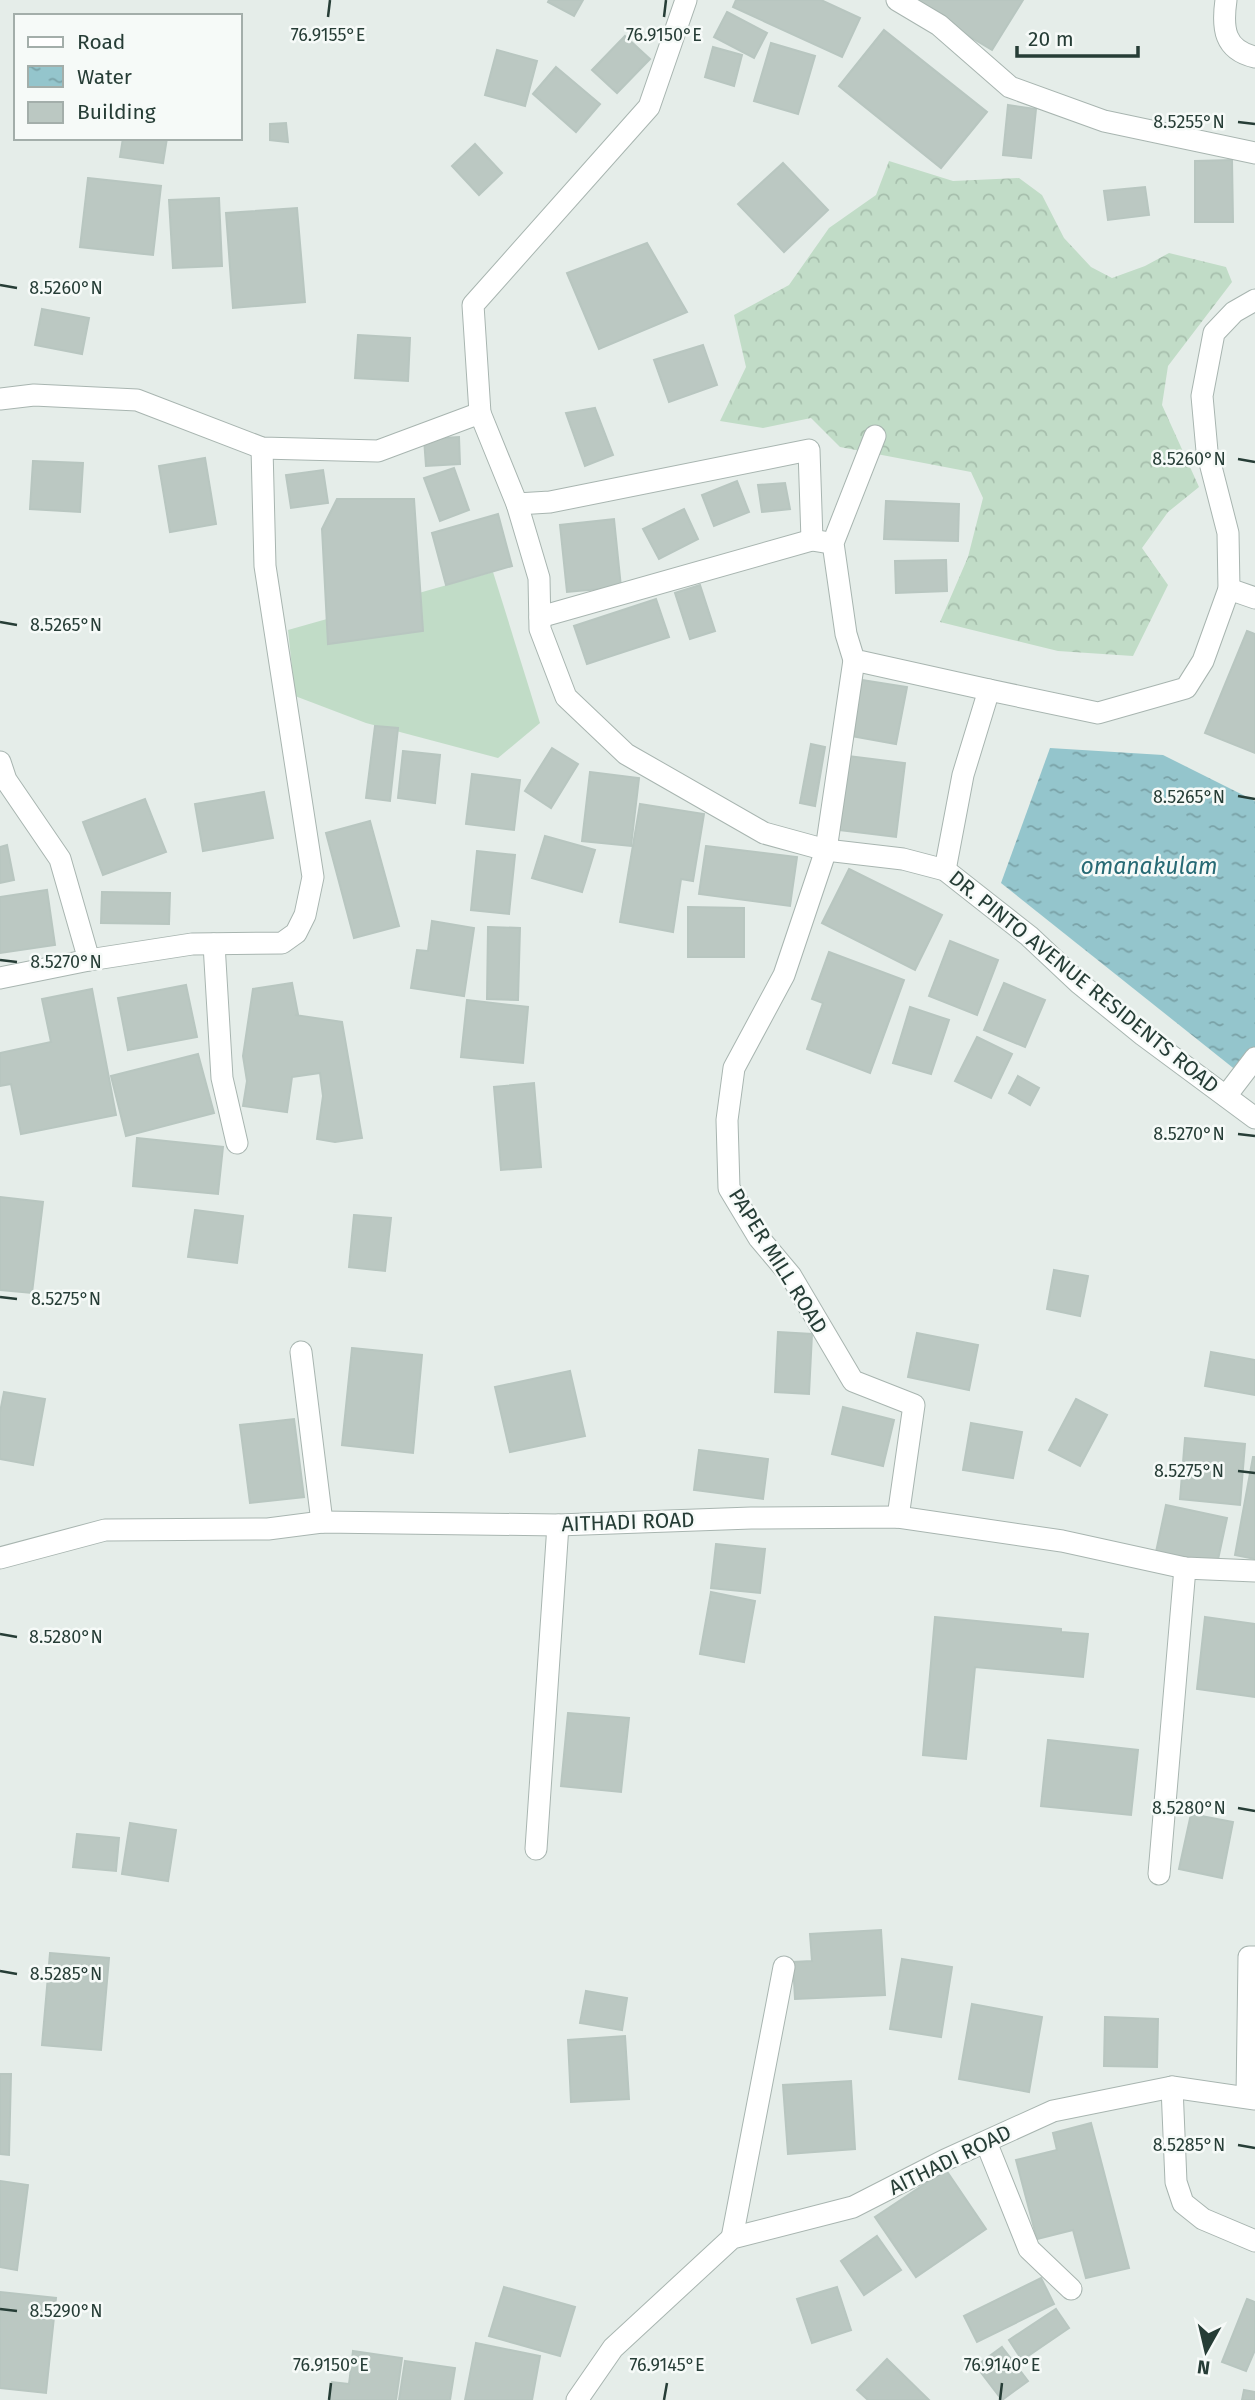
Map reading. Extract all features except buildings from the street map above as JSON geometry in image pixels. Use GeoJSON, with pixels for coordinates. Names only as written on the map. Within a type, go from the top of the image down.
{"type":"FeatureCollection","features":[{"type":"Feature","properties":{"kind":"street","name":"DR. PINTO AVENUE RESIDENTS ROAD"},"geometry":{"type":"LineString","coordinates":[[686,0],[649,107],[473,305],[480,413],[517,503],[539,578],[540,629],[566,697],[626,754],[764,833],[826,850],[903,859],[945,870],[1029,936],[1079,983],[1143,1035],[1255,1118]]}},
{"type":"Feature","properties":{"kind":"street"},"geometry":{"type":"LineString","coordinates":[[898,0],[939,25],[1010,87],[1104,121],[1255,153]]}},
{"type":"Feature","properties":{"kind":"street"},"geometry":{"type":"LineString","coordinates":[[1226,0],[1224,13],[1227,37],[1240,54],[1255,57]]}},
{"type":"Feature","properties":{"kind":"street"},"geometry":{"type":"LineString","coordinates":[[854,660],[1098,713],[1186,688],[1203,661],[1229,589],[1228,533],[1207,452],[1202,396],[1214,333],[1234,312],[1255,300]]}},
{"type":"Feature","properties":{"kind":"street"},"geometry":{"type":"LineString","coordinates":[[0,399],[34,395],[137,400],[262,447],[378,451],[480,413]]}},
{"type":"Feature","properties":{"kind":"street"},"geometry":{"type":"LineString","coordinates":[[826,850],[854,660],[846,634],[833,543],[875,436]]}},
{"type":"Feature","properties":{"kind":"street"},"geometry":{"type":"LineString","coordinates":[[0,978],[89,960],[192,944],[282,943],[296,933],[305,915],[313,877],[265,566],[262,447]]}},
{"type":"Feature","properties":{"kind":"street"},"geometry":{"type":"LineString","coordinates":[[517,503],[550,502],[809,450],[812,540]]}},
{"type":"Feature","properties":{"kind":"street"},"geometry":{"type":"LineString","coordinates":[[540,617],[812,540],[833,543]]}},
{"type":"Feature","properties":{"kind":"street"},"geometry":{"type":"LineString","coordinates":[[1229,589],[1255,597]]}},
{"type":"Feature","properties":{"kind":"street"},"geometry":{"type":"LineString","coordinates":[[945,870],[963,775],[989,690]]}},
{"type":"Feature","properties":{"kind":"street"},"geometry":{"type":"LineString","coordinates":[[0,762],[6,780],[61,859],[89,960]]}},
{"type":"Feature","properties":{"kind":"street","name":"PAPER MILL ROAD"},"geometry":{"type":"LineString","coordinates":[[826,850],[784,975],[734,1068],[727,1120],[729,1188],[759,1238],[791,1276],[853,1381],[914,1405],[898,1517]]}},
{"type":"Feature","properties":{"kind":"street"},"geometry":{"type":"LineString","coordinates":[[214,944],[222,1078],[237,1143]]}},
{"type":"Feature","properties":{"kind":"street"},"geometry":{"type":"LineString","coordinates":[[1226,1096],[1255,1058]]}},
{"type":"Feature","properties":{"kind":"street"},"geometry":{"type":"LineString","coordinates":[[301,1352],[322,1522]]}},
{"type":"Feature","properties":{"kind":"street","name":"AITHADI ROAD"},"geometry":{"type":"LineString","coordinates":[[0,1558],[105,1530],[268,1529],[322,1522],[558,1525],[751,1518],[898,1517],[1062,1541],[1185,1568],[1255,1571]]}},
{"type":"Feature","properties":{"kind":"street"},"geometry":{"type":"LineString","coordinates":[[536,1849],[558,1525]]}},
{"type":"Feature","properties":{"kind":"street"},"geometry":{"type":"LineString","coordinates":[[1159,1874],[1185,1568]]}},
{"type":"Feature","properties":{"kind":"street","name":"AITHADI ROAD"},"geometry":{"type":"LineString","coordinates":[[588,2396],[613,2348],[732,2238],[853,2207],[1053,2111],[1172,2087],[1251,2098],[1249,1957],[1255,1956]]}},
{"type":"Feature","properties":{"kind":"street"},"geometry":{"type":"LineString","coordinates":[[732,2238],[783,1968]]}},
{"type":"Feature","properties":{"kind":"street"},"geometry":{"type":"LineString","coordinates":[[1172,2087],[1176,2182],[1184,2203],[1203,2219],[1255,2241]]}},
{"type":"Feature","properties":{"kind":"street"},"geometry":{"type":"LineString","coordinates":[[986,2142],[1029,2249],[1071,2289]]}},
{"type":"Feature","properties":{"kind":"green space"},"geometry":{"type":"Polygon","coordinates":[[[889,161],[953,181],[1019,178],[1042,195],[1064,238],[1091,267],[1112,278],[1145,266],[1169,253],[1226,267],[1232,282],[1168,366],[1162,405],[1199,487],[1168,512],[1142,548],[1168,585],[1133,656],[1058,651],[940,622],[968,557],[983,498],[971,472],[840,447],[811,418],[763,428],[720,421],[746,367],[734,315],[789,285],[829,228],[876,195],[889,161]]]}},
{"type":"Feature","properties":{"kind":"green space"},"geometry":{"type":"Polygon","coordinates":[[[493,572],[540,723],[498,758],[366,723],[295,696],[288,630],[493,572]]]}},
{"type":"Feature","properties":{"kind":"water","name":"omanakulam"},"geometry":{"type":"Polygon","coordinates":[[[1050,748],[1163,755],[1255,801],[1255,1060],[1242,1075],[1001,883],[1050,748]]]}}]}
